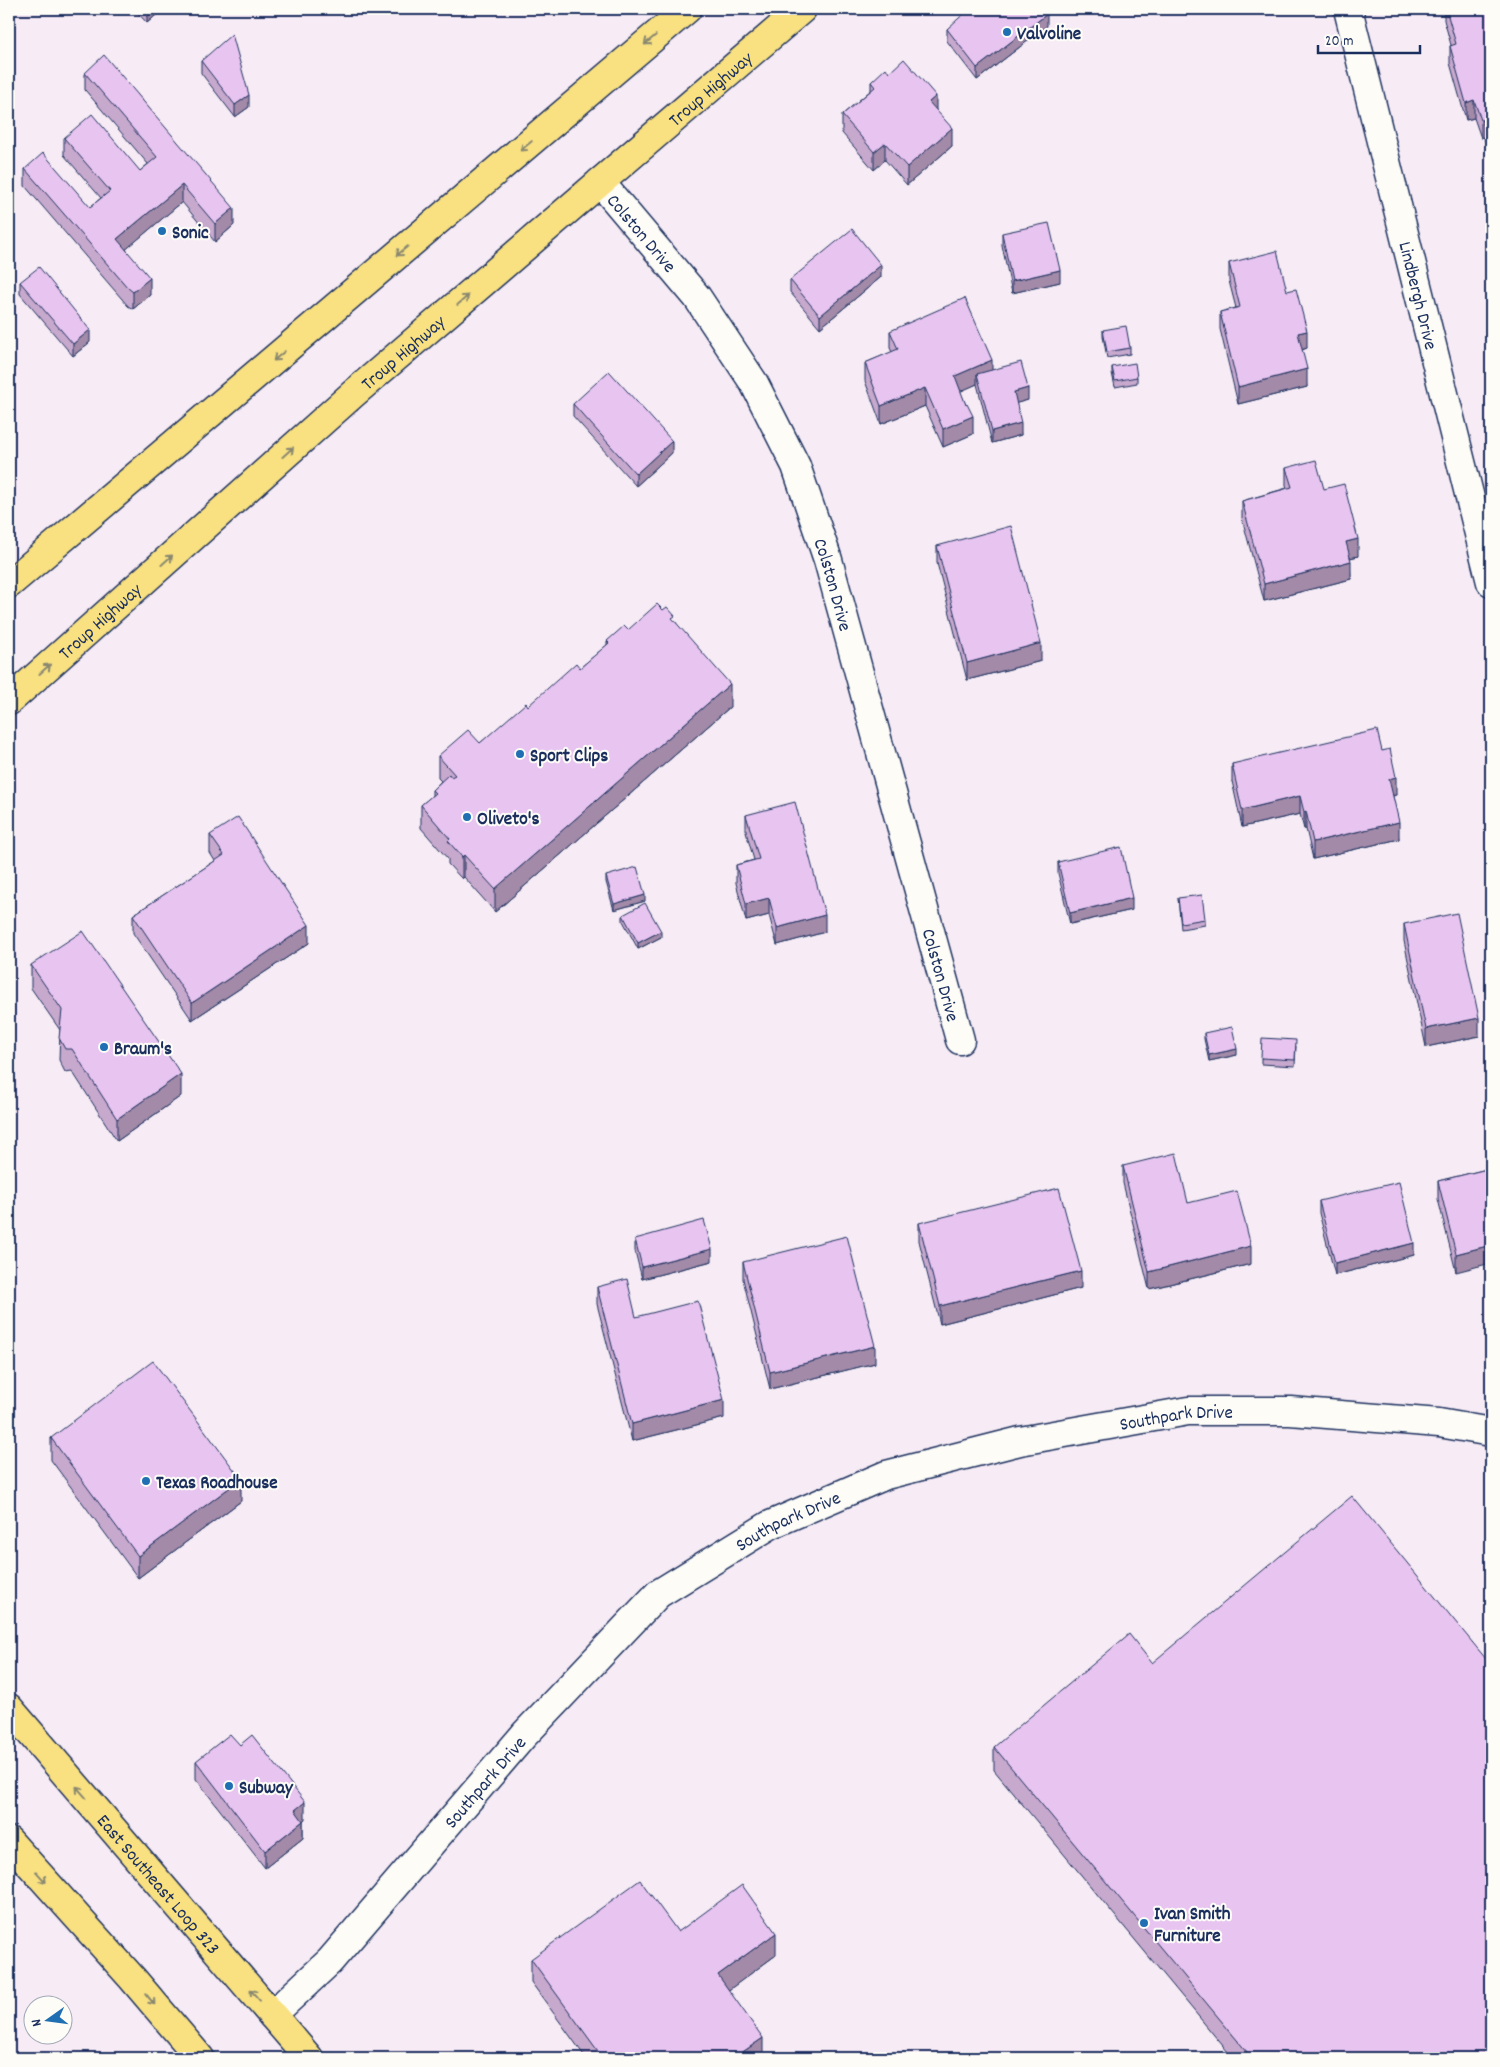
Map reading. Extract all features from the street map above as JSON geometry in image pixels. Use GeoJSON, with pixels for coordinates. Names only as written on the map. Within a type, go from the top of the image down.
{"type":"FeatureCollection","features":[{"type":"Feature","properties":{"kind":"highway"},"geometry":{"type":"LineString","coordinates":[[9,584],[687,9]]}},
{"type":"Feature","properties":{"kind":"highway","name":"Troup Highway"},"geometry":{"type":"LineString","coordinates":[[9,701],[346,400],[802,9]]}},
{"type":"Feature","properties":{"kind":"highway","name":"East Southeast Loop 323"},"geometry":{"type":"LineString","coordinates":[[9,1708],[310,2058]]}},
{"type":"Feature","properties":{"kind":"highway"},"geometry":{"type":"LineString","coordinates":[[9,1841],[132,1978],[200,2058]]}},
{"type":"Feature","properties":{"kind":"street","name":"Lindbergh Drive"},"geometry":{"type":"LineString","coordinates":[[1348,9],[1491,582]]}},
{"type":"Feature","properties":{"kind":"street","name":"Colston Drive"},"geometry":{"type":"LineString","coordinates":[[600,182],[698,297],[754,383],[796,466],[828,560],[960,1040]]}},
{"type":"Feature","properties":{"kind":"street","name":"Southpark Drive"},"geometry":{"type":"LineString","coordinates":[[272,2015],[330,1961],[524,1734],[658,1594],[770,1525],[886,1475],[1020,1441],[1188,1411],[1290,1411],[1439,1423],[1491,1432]]}},
{"type":"Feature","properties":{"kind":"building"},"geometry":{"type":"Polygon","coordinates":[[[140,9],[156,9],[147,17],[140,9]]]}},
{"type":"Feature","properties":{"kind":"building"},"geometry":{"type":"Polygon","coordinates":[[[969,9],[1043,9],[1047,14],[977,68],[947,29],[969,9]]]}},
{"type":"Feature","properties":{"kind":"building"},"geometry":{"type":"Polygon","coordinates":[[[1446,9],[1491,9],[1491,143],[1484,120],[1481,120],[1474,100],[1466,103],[1450,46],[1456,44],[1446,9]]]}},
{"type":"Feature","properties":{"kind":"building"},"geometry":{"type":"Polygon","coordinates":[[[232,34],[249,95],[235,105],[201,61],[232,34]]]}},
{"type":"Feature","properties":{"kind":"building"},"geometry":{"type":"Polygon","coordinates":[[[104,55],[234,208],[215,224],[182,185],[117,239],[150,278],[133,292],[25,169],[43,153],[90,207],[110,191],[64,138],[92,114],[140,171],[157,157],[85,73],[104,55]]]}},
{"type":"Feature","properties":{"kind":"building"},"geometry":{"type":"Polygon","coordinates":[[[904,59],[936,96],[929,102],[952,128],[907,167],[885,143],[874,152],[842,115],[875,87],[871,82],[886,68],[889,73],[904,59]]]}},
{"type":"Feature","properties":{"kind":"building"},"geometry":{"type":"Polygon","coordinates":[[[1049,223],[1060,270],[1012,281],[1002,233],[1049,223]]]}},
{"type":"Feature","properties":{"kind":"building"},"geometry":{"type":"Polygon","coordinates":[[[852,229],[881,265],[820,316],[790,280],[852,229]]]}},
{"type":"Feature","properties":{"kind":"building"},"geometry":{"type":"Polygon","coordinates":[[[1277,251],[1287,291],[1296,289],[1307,331],[1298,333],[1307,369],[1238,387],[1220,312],[1240,307],[1229,263],[1277,251]]]}},
{"type":"Feature","properties":{"kind":"building"},"geometry":{"type":"Polygon","coordinates":[[[39,267],[90,330],[73,344],[20,282],[39,267]]]}},
{"type":"Feature","properties":{"kind":"building"},"geometry":{"type":"Polygon","coordinates":[[[965,298],[992,360],[955,376],[966,405],[973,416],[943,429],[925,388],[881,406],[865,363],[898,349],[890,331],[965,298]]]}},
{"type":"Feature","properties":{"kind":"building"},"geometry":{"type":"Polygon","coordinates":[[[1126,326],[1130,348],[1107,352],[1103,330],[1126,326]]]}},
{"type":"Feature","properties":{"kind":"building"},"geometry":{"type":"Polygon","coordinates":[[[1021,362],[1028,388],[1014,392],[1021,423],[992,431],[977,374],[1021,362]]]}},
{"type":"Feature","properties":{"kind":"building"},"geometry":{"type":"Polygon","coordinates":[[[1135,363],[1137,377],[1115,381],[1112,367],[1135,363]]]}},
{"type":"Feature","properties":{"kind":"building"},"geometry":{"type":"Polygon","coordinates":[[[609,371],[672,441],[636,474],[573,404],[609,371]]]}},
{"type":"Feature","properties":{"kind":"building"},"geometry":{"type":"Polygon","coordinates":[[[1316,460],[1324,489],[1344,484],[1358,539],[1346,542],[1351,561],[1264,584],[1242,501],[1292,487],[1286,468],[1316,460]]]}},
{"type":"Feature","properties":{"kind":"building"},"geometry":{"type":"Polygon","coordinates":[[[1011,526],[1041,643],[967,663],[937,546],[1011,526]]]}},
{"type":"Feature","properties":{"kind":"building"},"geometry":{"type":"Polygon","coordinates":[[[657,604],[663,610],[667,607],[675,616],[672,618],[730,684],[495,889],[464,855],[462,857],[448,841],[450,839],[421,805],[435,793],[432,790],[449,774],[451,777],[455,775],[438,756],[468,730],[480,743],[526,703],[528,706],[576,663],[580,668],[609,643],[607,641],[624,626],[628,630],[657,604]]]}},
{"type":"Feature","properties":{"kind":"building"},"geometry":{"type":"Polygon","coordinates":[[[1377,730],[1382,751],[1390,749],[1396,777],[1389,779],[1399,822],[1313,842],[1306,811],[1304,812],[1300,796],[1242,810],[1232,764],[1377,730]]]}},
{"type":"Feature","properties":{"kind":"building"},"geometry":{"type":"Polygon","coordinates":[[[795,802],[825,915],[777,928],[769,898],[746,904],[736,865],[759,859],[746,815],[795,802]]]}},
{"type":"Feature","properties":{"kind":"building"},"geometry":{"type":"Polygon","coordinates":[[[238,817],[309,925],[192,1003],[133,915],[224,855],[210,835],[238,817]]]}},
{"type":"Feature","properties":{"kind":"building"},"geometry":{"type":"Polygon","coordinates":[[[1121,847],[1132,898],[1070,913],[1058,862],[1121,847]]]}},
{"type":"Feature","properties":{"kind":"building"},"geometry":{"type":"Polygon","coordinates":[[[637,867],[645,895],[614,904],[606,876],[637,867]]]}},
{"type":"Feature","properties":{"kind":"building"},"geometry":{"type":"Polygon","coordinates":[[[1202,895],[1205,919],[1181,923],[1178,898],[1202,895]]]}},
{"type":"Feature","properties":{"kind":"building"},"geometry":{"type":"Polygon","coordinates":[[[645,903],[661,931],[638,943],[623,915],[645,903]]]}},
{"type":"Feature","properties":{"kind":"building"},"geometry":{"type":"Polygon","coordinates":[[[1457,913],[1479,1018],[1426,1029],[1404,924],[1457,913]]]}},
{"type":"Feature","properties":{"kind":"building","name":"Braum's"},"geometry":{"type":"Polygon","coordinates":[[[83,931],[181,1074],[117,1119],[72,1049],[65,1049],[59,1038],[62,1010],[31,965],[83,931]]]}},
{"type":"Feature","properties":{"kind":"building"},"geometry":{"type":"Polygon","coordinates":[[[1232,1027],[1237,1049],[1209,1055],[1204,1033],[1232,1027]]]}},
{"type":"Feature","properties":{"kind":"building"},"geometry":{"type":"Polygon","coordinates":[[[1262,1038],[1296,1040],[1295,1060],[1261,1058],[1262,1038]]]}},
{"type":"Feature","properties":{"kind":"building"},"geometry":{"type":"Polygon","coordinates":[[[1176,1153],[1188,1203],[1237,1191],[1251,1246],[1149,1272],[1123,1166],[1176,1153]]]}},
{"type":"Feature","properties":{"kind":"building"},"geometry":{"type":"Polygon","coordinates":[[[1491,1168],[1491,1245],[1456,1254],[1438,1181],[1491,1168]]]}},
{"type":"Feature","properties":{"kind":"building"},"geometry":{"type":"Polygon","coordinates":[[[1399,1182],[1414,1243],[1335,1263],[1319,1201],[1399,1182]]]}},
{"type":"Feature","properties":{"kind":"building"},"geometry":{"type":"Polygon","coordinates":[[[1059,1188],[1081,1271],[940,1306],[919,1223],[1059,1188]]]}},
{"type":"Feature","properties":{"kind":"building"},"geometry":{"type":"Polygon","coordinates":[[[704,1220],[712,1249],[642,1267],[635,1239],[704,1220]]]}},
{"type":"Feature","properties":{"kind":"building"},"geometry":{"type":"Polygon","coordinates":[[[847,1236],[875,1346],[770,1372],[743,1262],[847,1236]]]}},
{"type":"Feature","properties":{"kind":"building"},"geometry":{"type":"Polygon","coordinates":[[[627,1279],[636,1317],[698,1301],[724,1400],[632,1424],[597,1287],[627,1279]]]}},
{"type":"Feature","properties":{"kind":"building","name":"Texas Roadhouse"},"geometry":{"type":"Polygon","coordinates":[[[153,1361],[241,1479],[138,1556],[51,1438],[153,1361]]]}},
{"type":"Feature","properties":{"kind":"building"},"geometry":{"type":"Polygon","coordinates":[[[1352,1496],[1491,1665],[1491,2058],[1252,2058],[994,1747],[1129,1634],[1152,1663],[1352,1496]]]}},
{"type":"Feature","properties":{"kind":"building"},"geometry":{"type":"Polygon","coordinates":[[[230,1734],[240,1745],[252,1735],[305,1802],[295,1810],[303,1821],[265,1851],[196,1761],[230,1734]]]}},
{"type":"Feature","properties":{"kind":"building"},"geometry":{"type":"Polygon","coordinates":[[[640,1880],[678,1932],[742,1885],[776,1933],[718,1975],[763,2038],[734,2058],[603,2058],[531,1959],[640,1880]]]}},
{"type":"Feature","properties":{"kind":"place","name":"Valvoline"},"geometry":{"type":"Point","coordinates":[1007,32]}},
{"type":"Feature","properties":{"kind":"place","name":"Sonic"},"geometry":{"type":"Point","coordinates":[162,231]}},
{"type":"Feature","properties":{"kind":"place","name":"Sport Clips"},"geometry":{"type":"Point","coordinates":[520,754]}},
{"type":"Feature","properties":{"kind":"place","name":"Oliveto's"},"geometry":{"type":"Point","coordinates":[467,817]}},
{"type":"Feature","properties":{"kind":"place","name":"Braum's"},"geometry":{"type":"Point","coordinates":[104,1047]}},
{"type":"Feature","properties":{"kind":"place","name":"Texas Roadhouse"},"geometry":{"type":"Point","coordinates":[146,1481]}},
{"type":"Feature","properties":{"kind":"place","name":"Subway"},"geometry":{"type":"Point","coordinates":[229,1786]}},
{"type":"Feature","properties":{"kind":"place","name":"Ivan Smith Furniture"},"geometry":{"type":"Point","coordinates":[1144,1923]}}]}
